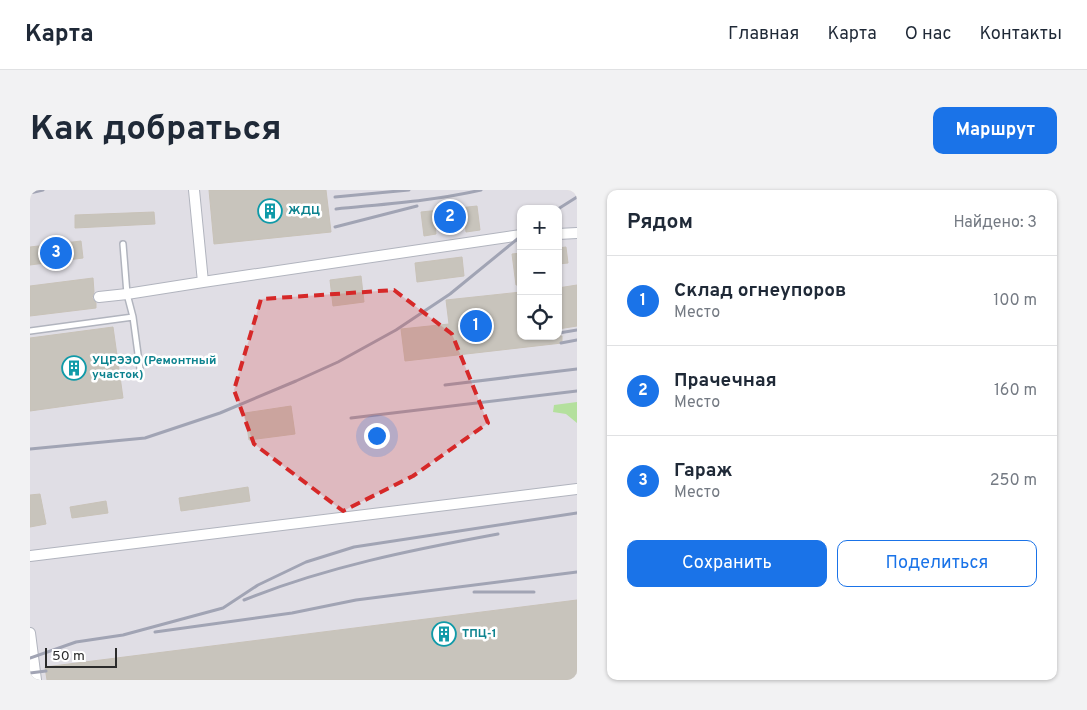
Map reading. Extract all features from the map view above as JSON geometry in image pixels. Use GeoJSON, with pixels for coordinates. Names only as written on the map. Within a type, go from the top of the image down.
{"type":"FeatureCollection","features":[{"type":"Feature","properties":{"kind":"street"},"geometry":{"type":"LineString","coordinates":[[194,190],[203,282]]}},
{"type":"Feature","properties":{"kind":"street"},"geometry":{"type":"LineString","coordinates":[[562,234],[577,233]]}},
{"type":"Feature","properties":{"kind":"street"},"geometry":{"type":"LineString","coordinates":[[100,296],[126,294],[517,236]]}},
{"type":"Feature","properties":{"kind":"street"},"geometry":{"type":"LineString","coordinates":[[30,556],[577,489]]}},
{"type":"Feature","properties":{"kind":"street"},"geometry":{"type":"LineString","coordinates":[[30,633],[36,680]]}},
{"type":"Feature","properties":{"kind":"lane"},"geometry":{"type":"LineString","coordinates":[[123,244],[126,294],[133,317],[140,369]]}},
{"type":"Feature","properties":{"kind":"lane"},"geometry":{"type":"LineString","coordinates":[[30,331],[133,317]]}},
{"type":"Feature","properties":{"kind":"highlighted area"},"geometry":{"type":"Polygon","coordinates":[[[394,290],[452,334],[488,423],[413,476],[343,511],[254,444],[234,390],[261,299],[394,290]]]}},
{"type":"Feature","properties":{"kind":"shaded area"},"geometry":{"type":"Polygon","coordinates":[[[30,190],[577,190],[577,680],[30,680],[30,190]]]}},
{"type":"Feature","properties":{"kind":"green space"},"geometry":{"type":"Polygon","coordinates":[[[577,402],[577,423],[566,414],[553,412],[554,405],[577,402]]]}},
{"type":"Feature","properties":{"kind":"building","name":"ЖДЦ"},"geometry":{"type":"Polygon","coordinates":[[[209,190],[326,190],[331,232],[214,244],[209,190]]]}},
{"type":"Feature","properties":{"kind":"building"},"geometry":{"type":"Polygon","coordinates":[[[477,206],[480,230],[466,232],[465,222],[435,225],[436,234],[424,236],[421,212],[477,206]]]}},
{"type":"Feature","properties":{"kind":"building"},"geometry":{"type":"Polygon","coordinates":[[[154,212],[155,224],[75,228],[75,215],[154,212]]]}},
{"type":"Feature","properties":{"kind":"building"},"geometry":{"type":"Polygon","coordinates":[[[81,241],[83,258],[30,265],[30,247],[81,241]]]}},
{"type":"Feature","properties":{"kind":"building"},"geometry":{"type":"Polygon","coordinates":[[[566,247],[568,263],[562,264],[562,248],[566,247]]]}},
{"type":"Feature","properties":{"kind":"building"},"geometry":{"type":"Polygon","coordinates":[[[517,253],[517,285],[516,285],[512,254],[517,253]]]}},
{"type":"Feature","properties":{"kind":"building"},"geometry":{"type":"Polygon","coordinates":[[[462,257],[464,276],[417,282],[415,263],[462,257]]]}},
{"type":"Feature","properties":{"kind":"building"},"geometry":{"type":"Polygon","coordinates":[[[361,276],[364,302],[333,306],[330,280],[361,276]]]}},
{"type":"Feature","properties":{"kind":"building"},"geometry":{"type":"Polygon","coordinates":[[[93,278],[94,292],[92,298],[96,303],[96,308],[30,316],[30,286],[93,278]]]}},
{"type":"Feature","properties":{"kind":"building"},"geometry":{"type":"Polygon","coordinates":[[[577,285],[577,326],[562,328],[562,287],[577,285]]]}},
{"type":"Feature","properties":{"kind":"building"},"geometry":{"type":"Polygon","coordinates":[[[517,292],[517,340],[562,340],[562,343],[405,361],[401,329],[449,324],[446,300],[517,292]]]}},
{"type":"Feature","properties":{"kind":"building","name":"УЦРЭЭО (Ремонтный участок)"},"geometry":{"type":"Polygon","coordinates":[[[113,327],[123,398],[30,411],[30,338],[113,327]]]}},
{"type":"Feature","properties":{"kind":"building"},"geometry":{"type":"Polygon","coordinates":[[[291,406],[295,434],[249,440],[245,413],[291,406]]]}},
{"type":"Feature","properties":{"kind":"building"},"geometry":{"type":"Polygon","coordinates":[[[248,487],[250,501],[181,511],[179,498],[248,487]]]}},
{"type":"Feature","properties":{"kind":"building"},"geometry":{"type":"Polygon","coordinates":[[[40,494],[46,524],[30,527],[30,495],[40,494]]]}},
{"type":"Feature","properties":{"kind":"building"},"geometry":{"type":"Polygon","coordinates":[[[106,501],[108,513],[72,518],[70,507],[106,501]]]}},
{"type":"Feature","properties":{"kind":"building","name":"ТПЦ-1"},"geometry":{"type":"Polygon","coordinates":[[[577,600],[577,680],[47,680],[45,667],[577,600]]]}},
{"type":"Feature","properties":{"kind":"railway"},"geometry":{"type":"LineString","coordinates":[[30,193],[43,190]]}},
{"type":"Feature","properties":{"kind":"railway"},"geometry":{"type":"LineString","coordinates":[[335,197],[409,190]]}},
{"type":"Feature","properties":{"kind":"railway"},"geometry":{"type":"LineString","coordinates":[[336,209],[427,200],[481,190]]}},
{"type":"Feature","properties":{"kind":"railway"},"geometry":{"type":"LineString","coordinates":[[562,206],[577,197]]}},
{"type":"Feature","properties":{"kind":"railway"},"geometry":{"type":"LineString","coordinates":[[335,227],[417,206]]}},
{"type":"Feature","properties":{"kind":"railway"},"geometry":{"type":"LineString","coordinates":[[30,449],[145,438],[220,413],[296,381],[338,362],[396,330],[450,294],[517,239]]}},
{"type":"Feature","properties":{"kind":"railway"},"geometry":{"type":"LineString","coordinates":[[562,332],[577,330]]}},
{"type":"Feature","properties":{"kind":"railway"},"geometry":{"type":"LineString","coordinates":[[561,343],[577,340]]}},
{"type":"Feature","properties":{"kind":"railway"},"geometry":{"type":"LineString","coordinates":[[445,385],[577,369]]}},
{"type":"Feature","properties":{"kind":"railway"},"geometry":{"type":"LineString","coordinates":[[351,418],[577,391]]}},
{"type":"Feature","properties":{"kind":"railway"},"geometry":{"type":"LineString","coordinates":[[30,658],[76,642],[123,635],[223,608],[258,585],[306,562],[354,547],[577,513]]}},
{"type":"Feature","properties":{"kind":"railway"},"geometry":{"type":"LineString","coordinates":[[244,600],[275,588],[337,569],[433,546],[498,534]]}},
{"type":"Feature","properties":{"kind":"railway"},"geometry":{"type":"LineString","coordinates":[[155,632],[292,613],[356,600],[577,572]]}},
{"type":"Feature","properties":{"kind":"railway"},"geometry":{"type":"LineString","coordinates":[[474,592],[534,592]]}},
{"type":"Feature","properties":{"kind":"railway"},"geometry":{"type":"LineString","coordinates":[[30,673],[46,671]]}},
{"type":"Feature","properties":{"kind":"place","name":"ЖДЦ"},"geometry":{"type":"Point","coordinates":[270,211]}},
{"type":"Feature","properties":{"kind":"place","name":"Прачечная"},"geometry":{"type":"Point","coordinates":[450,217]}},
{"type":"Feature","properties":{"kind":"place","name":"Гараж"},"geometry":{"type":"Point","coordinates":[56,253]}},
{"type":"Feature","properties":{"kind":"place","name":"Склад огнеупоров"},"geometry":{"type":"Point","coordinates":[476,326]}},
{"type":"Feature","properties":{"kind":"place","name":"УЦРЭЭО (Ремонтный участок)"},"geometry":{"type":"Point","coordinates":[74,368]}},
{"type":"Feature","properties":{"kind":"place","name":"ТПЦ-1"},"geometry":{"type":"Point","coordinates":[444,634]}}]}
